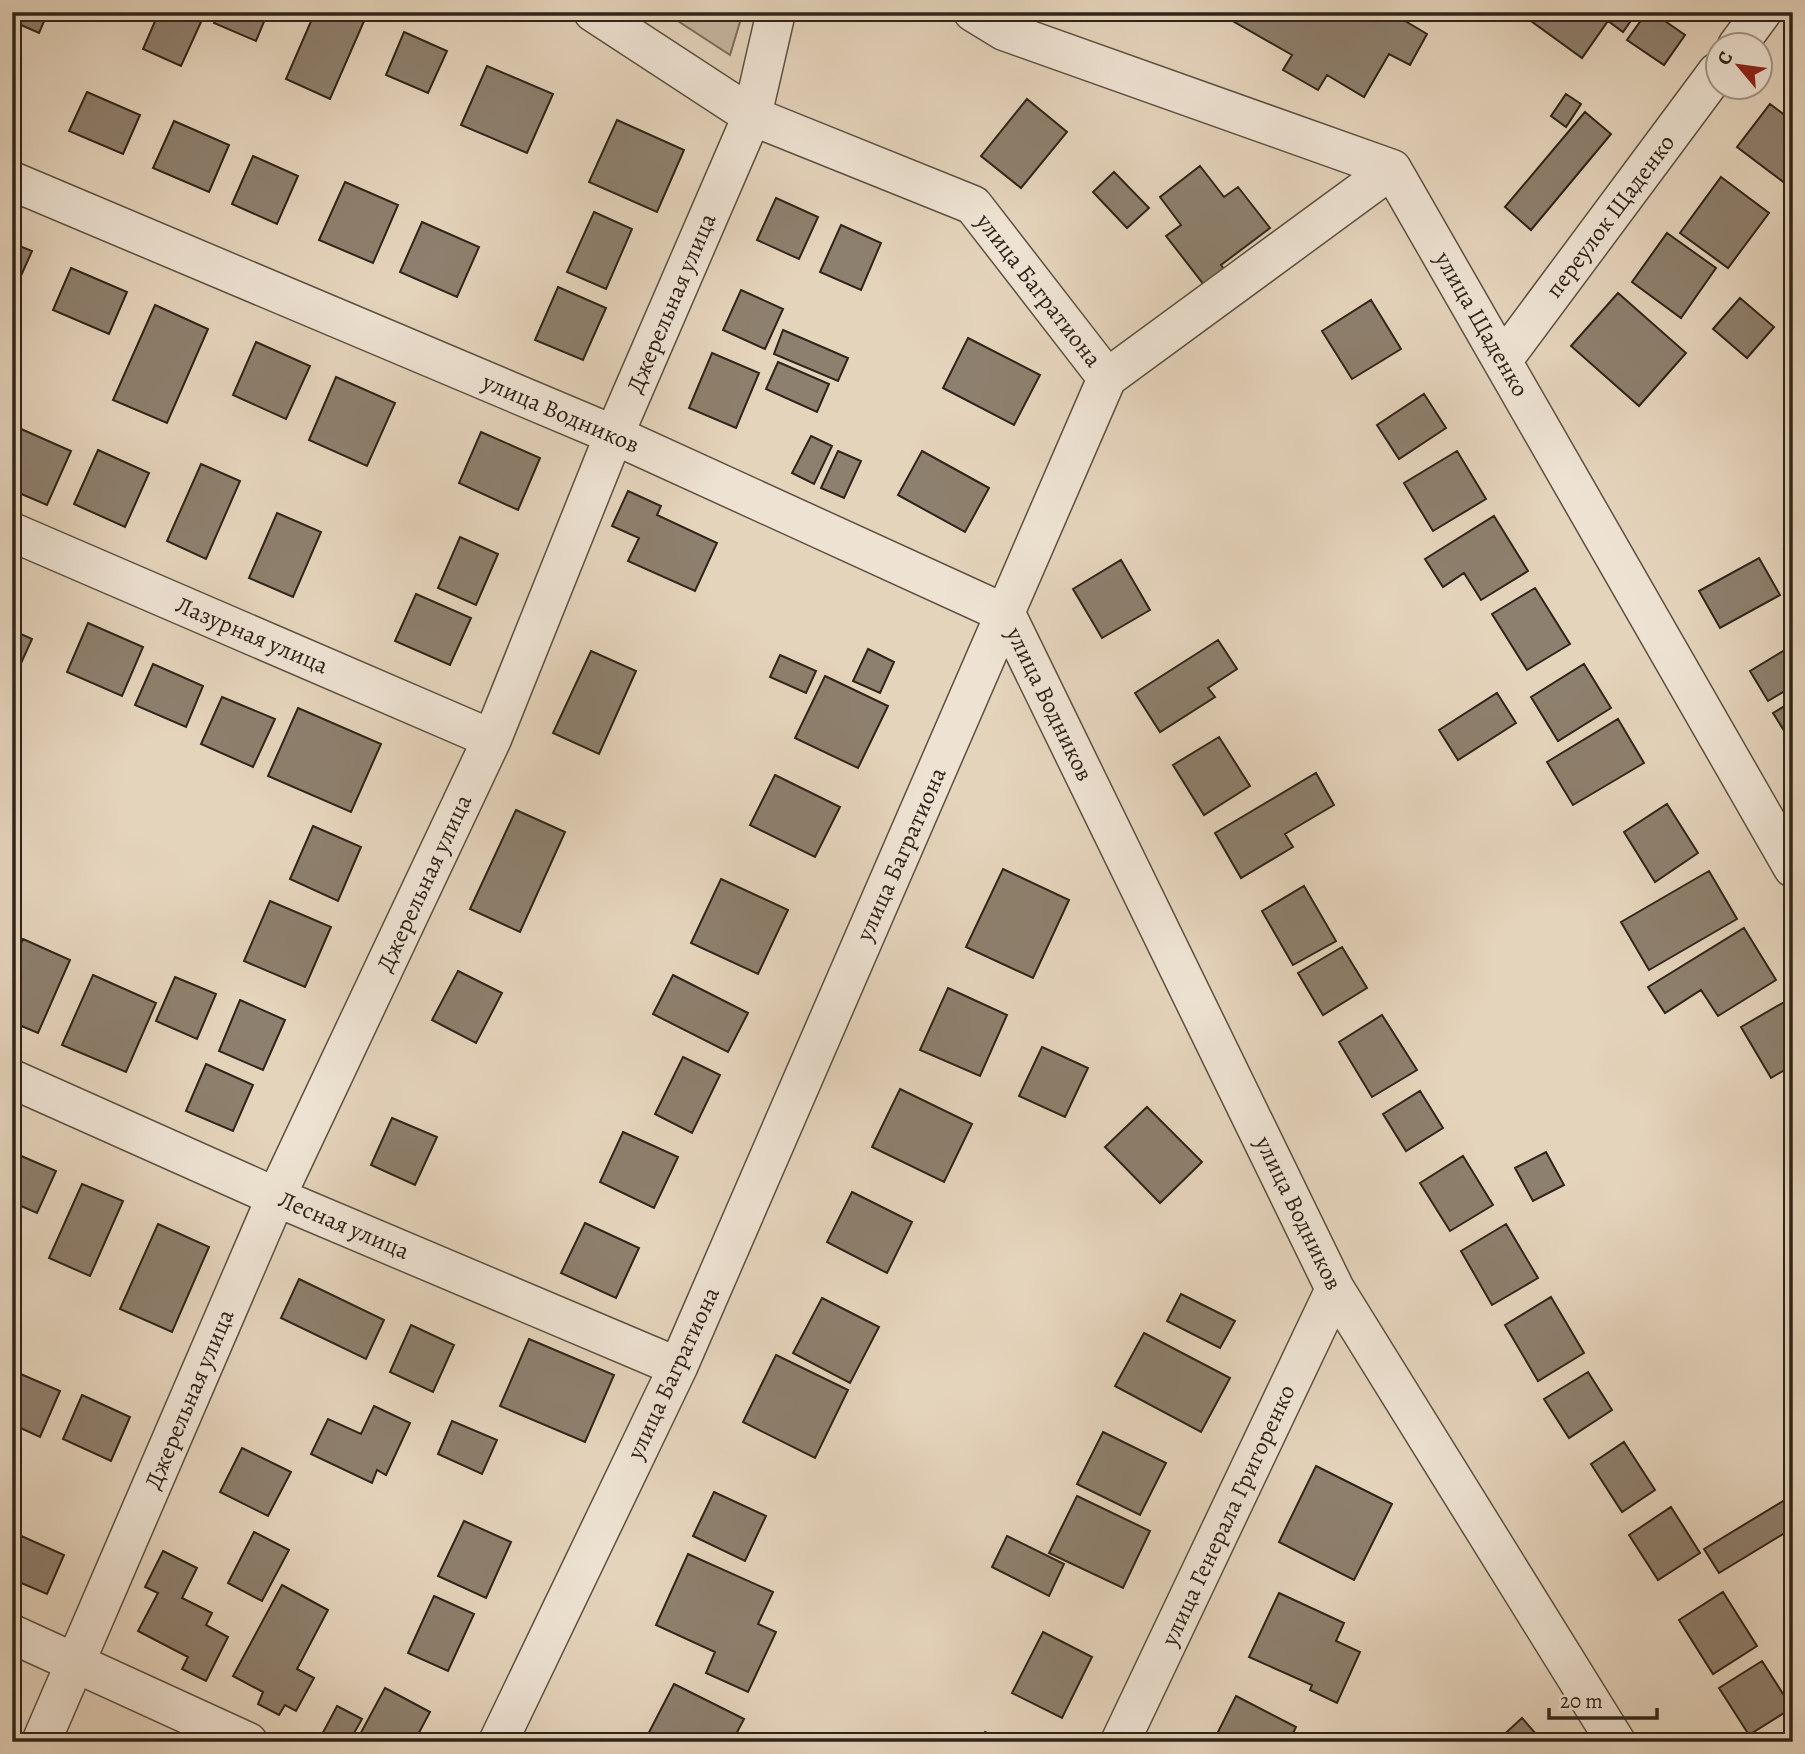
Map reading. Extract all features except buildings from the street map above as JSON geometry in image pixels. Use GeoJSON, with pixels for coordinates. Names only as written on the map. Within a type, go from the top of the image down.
{"type":"FeatureCollection","features":[{"type":"Feature","properties":{"kind":"street"},"geometry":{"type":"LineString","coordinates":[[593,12],[752,116]]}},
{"type":"Feature","properties":{"kind":"street","name":"Джерельная улица"},"geometry":{"type":"LineString","coordinates":[[41,1742],[276,1197],[492,739],[614,435],[752,116],[776,12]]}},
{"type":"Feature","properties":{"kind":"street"},"geometry":{"type":"LineString","coordinates":[[1747,32],[1762,12]]}},
{"type":"Feature","properties":{"kind":"street"},"geometry":{"type":"LineString","coordinates":[[998,18],[1392,169]]}},
{"type":"Feature","properties":{"kind":"street","name":"переулок Щаденко"},"geometry":{"type":"LineString","coordinates":[[1503,360],[1703,91]]}},
{"type":"Feature","properties":{"kind":"street","name":"улица Багратиона"},"geometry":{"type":"LineString","coordinates":[[498,1742],[678,1367],[1107,378],[973,205],[752,116]]}},
{"type":"Feature","properties":{"kind":"street"},"geometry":{"type":"LineString","coordinates":[[1107,378],[1392,169]]}},
{"type":"Feature","properties":{"kind":"street","name":"улица Щаденко"},"geometry":{"type":"LineString","coordinates":[[1392,169],[1793,868]]}},
{"type":"Feature","properties":{"kind":"street","name":"улица Водников"},"geometry":{"type":"LineString","coordinates":[[12,181],[614,435],[1006,614],[1335,1289],[1616,1742]]}},
{"type":"Feature","properties":{"kind":"street","name":"Лазурная улица"},"geometry":{"type":"LineString","coordinates":[[12,532],[492,739]]}},
{"type":"Feature","properties":{"kind":"street","name":"Лесная улица"},"geometry":{"type":"LineString","coordinates":[[12,1079],[276,1197],[678,1367]]}},
{"type":"Feature","properties":{"kind":"street","name":"улица Генерала Григоренко"},"geometry":{"type":"LineString","coordinates":[[1120,1742],[1335,1289]]}},
{"type":"Feature","properties":{"kind":"street"},"geometry":{"type":"LineString","coordinates":[[12,1634],[248,1742]]}},
{"type":"Feature","properties":{"kind":"shaded area"},"geometry":{"type":"Polygon","coordinates":[[[664,12],[743,12],[730,55],[664,12]]]}}]}
